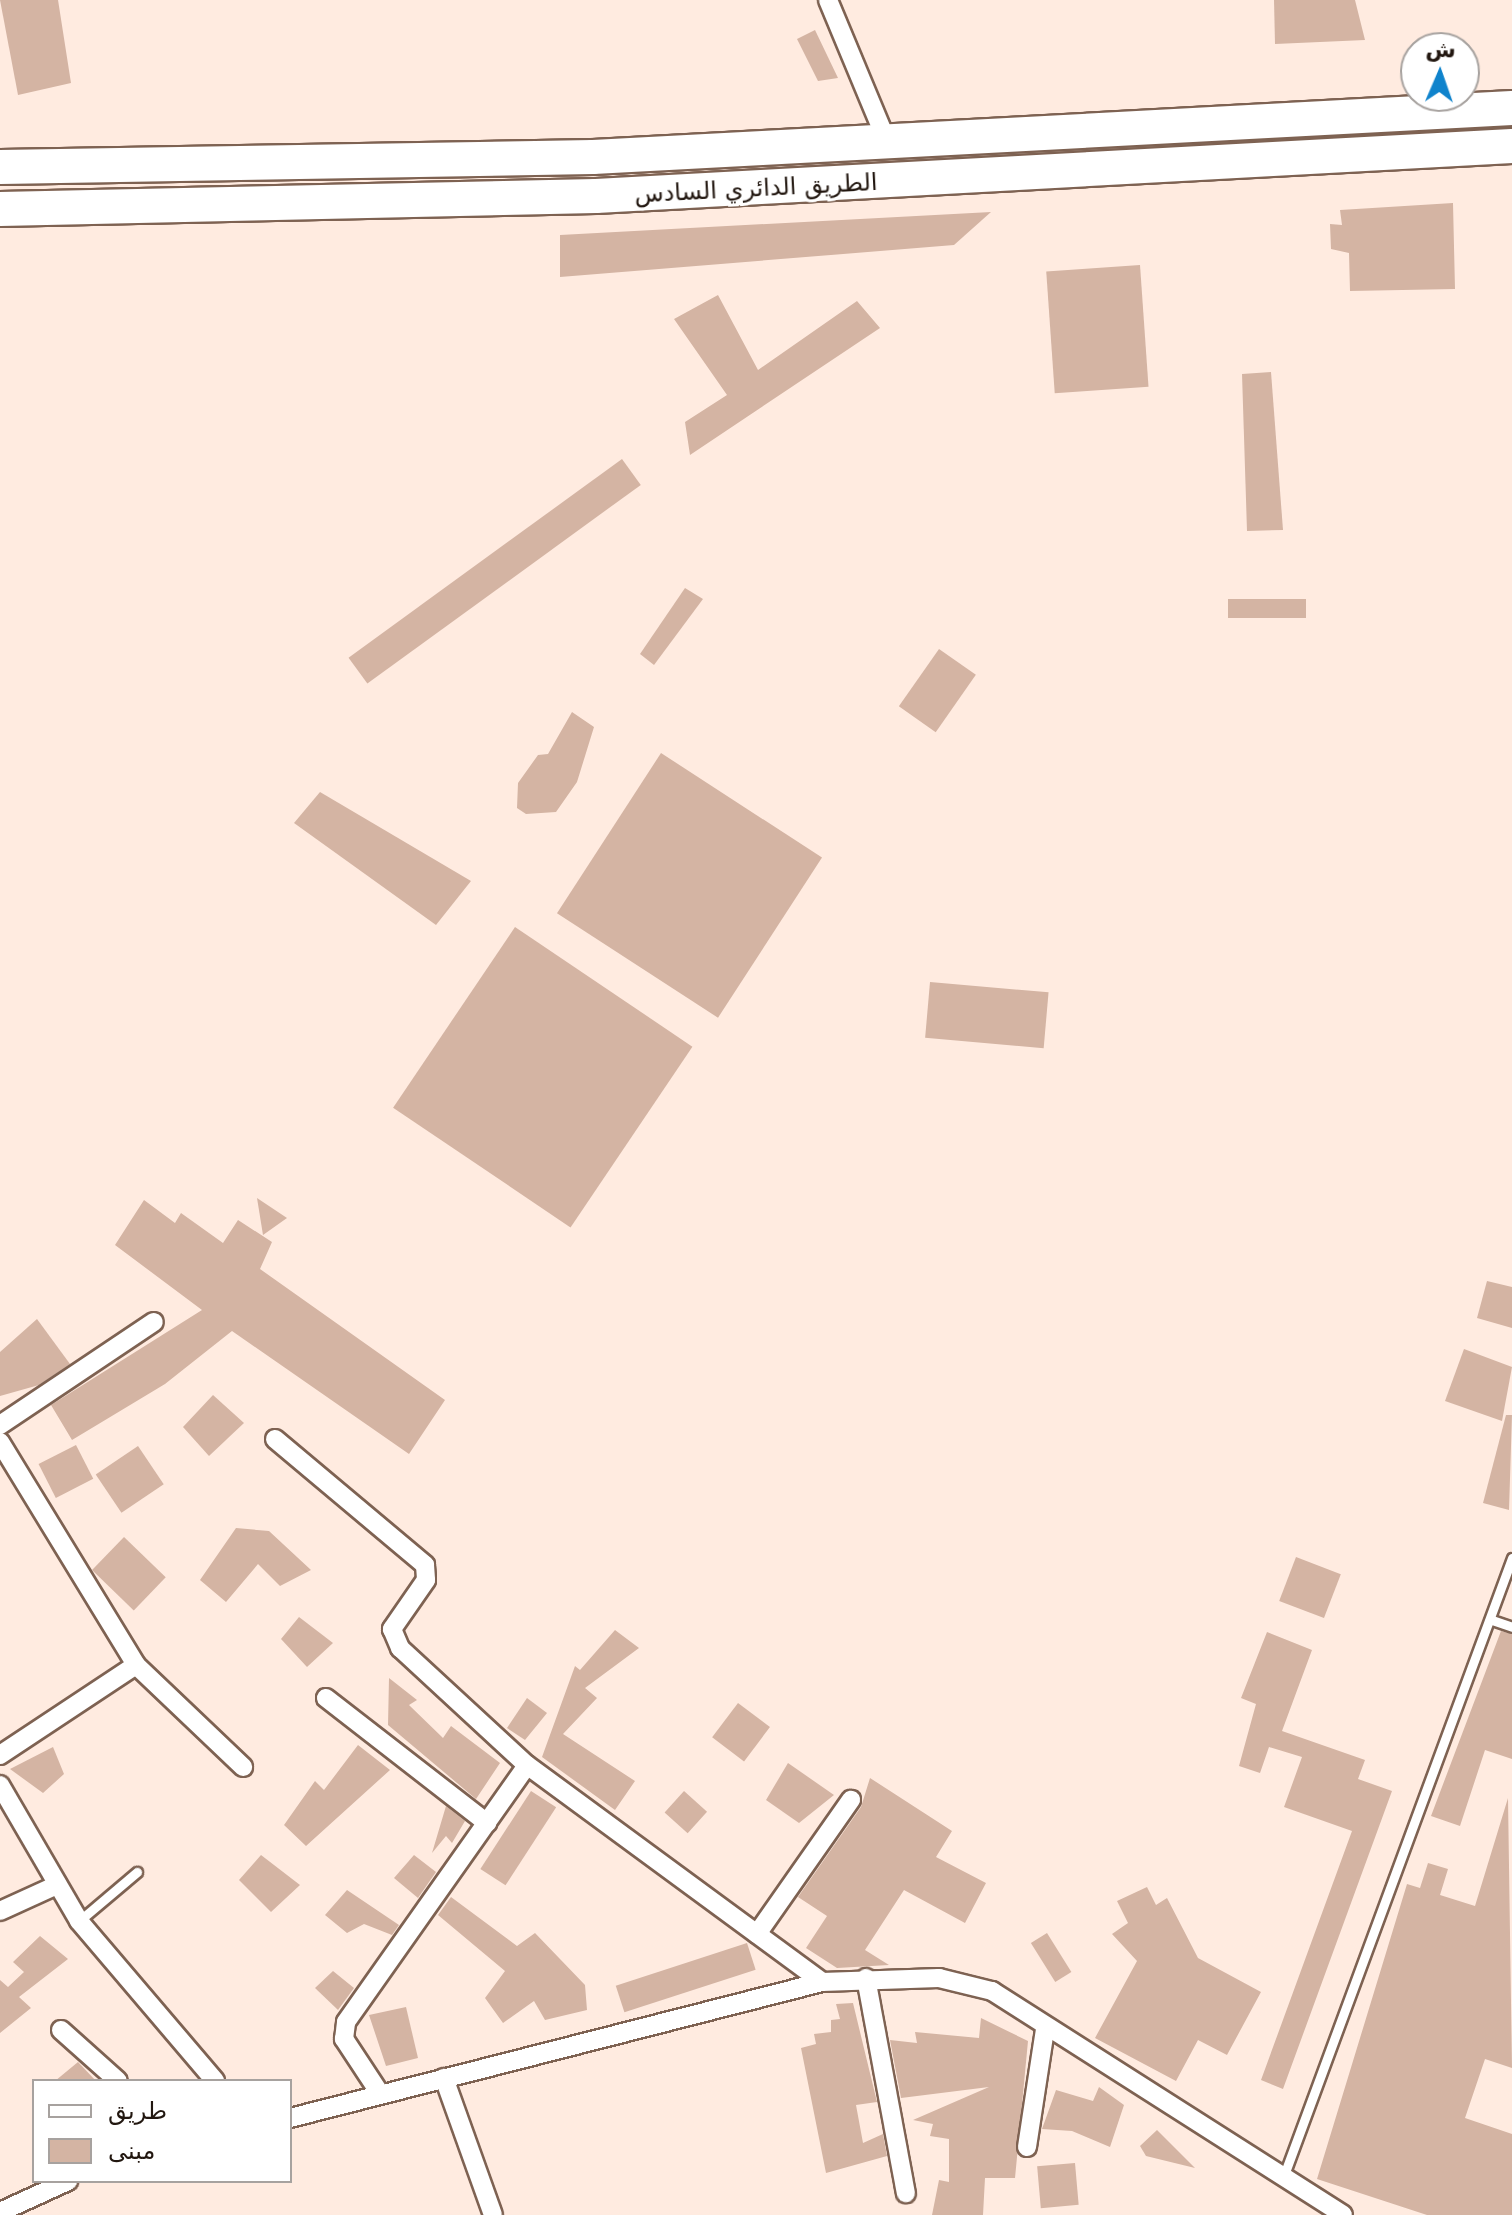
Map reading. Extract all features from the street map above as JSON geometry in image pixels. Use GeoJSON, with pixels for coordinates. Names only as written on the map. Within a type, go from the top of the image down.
{"type":"FeatureCollection","features":[{"type":"Feature","properties":{"kind":"highway","name":"الطريق الدائري السادس"},"geometry":{"type":"LineString","coordinates":[[2,164],[888,144],[1512,108]]}},
{"type":"Feature","properties":{"kind":"highway","name":"الطريق الدائري السادس"},"geometry":{"type":"LineString","coordinates":[[0,209],[611,196],[1512,146]]}},
{"type":"Feature","properties":{"kind":"street"},"geometry":{"type":"LineString","coordinates":[[828,0],[888,144]]}},
{"type":"Feature","properties":{"kind":"street"},"geometry":{"type":"LineString","coordinates":[[0,1425],[154,1322]]}},
{"type":"Feature","properties":{"kind":"street"},"geometry":{"type":"LineString","coordinates":[[275,1439],[425,1565],[426,1580],[394,1624],[395,1642],[527,1765],[822,1982]]}},
{"type":"Feature","properties":{"kind":"street"},"geometry":{"type":"LineString","coordinates":[[0,1442],[136,1665],[243,1767]]}},
{"type":"Feature","properties":{"kind":"street"},"geometry":{"type":"LineString","coordinates":[[0,1755],[136,1665]]}},
{"type":"Feature","properties":{"kind":"street"},"geometry":{"type":"LineString","coordinates":[[326,1698],[487,1823]]}},
{"type":"Feature","properties":{"kind":"street"},"geometry":{"type":"LineString","coordinates":[[379,2092],[344,2039],[346,2022],[527,1765]]}},
{"type":"Feature","properties":{"kind":"street"},"geometry":{"type":"LineString","coordinates":[[0,1785],[79,1921],[213,2079]]}},
{"type":"Feature","properties":{"kind":"street"},"geometry":{"type":"LineString","coordinates":[[757,1934],[851,1800]]}},
{"type":"Feature","properties":{"kind":"street"},"geometry":{"type":"LineString","coordinates":[[0,1911],[57,1885]]}},
{"type":"Feature","properties":{"kind":"street"},"geometry":{"type":"LineString","coordinates":[[292,2117],[379,2092],[822,1982],[866,1978],[939,1978],[992,1991],[1045,2030],[1284,2175],[1343,2215]]}},
{"type":"Feature","properties":{"kind":"street"},"geometry":{"type":"LineString","coordinates":[[866,1978],[906,2193]]}},
{"type":"Feature","properties":{"kind":"street"},"geometry":{"type":"LineString","coordinates":[[61,2030],[116,2079]]}},
{"type":"Feature","properties":{"kind":"street"},"geometry":{"type":"LineString","coordinates":[[1027,2147],[1045,2030]]}},
{"type":"Feature","properties":{"kind":"street"},"geometry":{"type":"LineString","coordinates":[[444,2078],[493,2215]]}},
{"type":"Feature","properties":{"kind":"street"},"geometry":{"type":"LineString","coordinates":[[0,2212],[64,2183]]}},
{"type":"Feature","properties":{"kind":"lane"},"geometry":{"type":"LineString","coordinates":[[1284,2175],[1492,1620],[1512,1558]]}},
{"type":"Feature","properties":{"kind":"lane"},"geometry":{"type":"LineString","coordinates":[[1492,1620],[1512,1627]]}},
{"type":"Feature","properties":{"kind":"lane"},"geometry":{"type":"LineString","coordinates":[[79,1921],[137,1872]]}},
{"type":"Feature","properties":{"kind":"building"},"geometry":{"type":"Polygon","coordinates":[[[0,0],[58,0],[71,83],[18,95],[0,0]]]}},
{"type":"Feature","properties":{"kind":"building"},"geometry":{"type":"Polygon","coordinates":[[[1274,0],[1355,0],[1365,40],[1275,44],[1274,0]]]}},
{"type":"Feature","properties":{"kind":"building"},"geometry":{"type":"Polygon","coordinates":[[[815,30],[838,78],[818,81],[797,39],[815,30]]]}},
{"type":"Feature","properties":{"kind":"building"},"geometry":{"type":"Polygon","coordinates":[[[1453,203],[1455,289],[1350,291],[1349,253],[1331,249],[1330,224],[1342,225],[1340,210],[1453,203]]]}},
{"type":"Feature","properties":{"kind":"building"},"geometry":{"type":"Polygon","coordinates":[[[991,212],[954,245],[560,277],[560,235],[991,212]]]}},
{"type":"Feature","properties":{"kind":"building"},"geometry":{"type":"Polygon","coordinates":[[[1140,265],[1149,387],[1055,393],[1046,272],[1140,265]]]}},
{"type":"Feature","properties":{"kind":"building"},"geometry":{"type":"Polygon","coordinates":[[[718,295],[758,370],[857,301],[880,328],[690,455],[685,422],[727,395],[674,319],[718,295]]]}},
{"type":"Feature","properties":{"kind":"building"},"geometry":{"type":"Polygon","coordinates":[[[1271,372],[1283,530],[1247,531],[1242,374],[1271,372]]]}},
{"type":"Feature","properties":{"kind":"building"},"geometry":{"type":"Polygon","coordinates":[[[622,459],[641,485],[367,684],[349,658],[622,459]]]}},
{"type":"Feature","properties":{"kind":"building"},"geometry":{"type":"Polygon","coordinates":[[[685,588],[703,599],[654,665],[640,654],[685,588]]]}},
{"type":"Feature","properties":{"kind":"building"},"geometry":{"type":"Polygon","coordinates":[[[1228,599],[1306,599],[1306,618],[1228,618],[1228,599]]]}},
{"type":"Feature","properties":{"kind":"building"},"geometry":{"type":"Polygon","coordinates":[[[939,649],[976,675],[936,732],[899,706],[939,649]]]}},
{"type":"Feature","properties":{"kind":"building"},"geometry":{"type":"Polygon","coordinates":[[[572,712],[594,727],[577,782],[556,812],[526,814],[517,808],[518,783],[538,755],[548,754],[572,712]]]}},
{"type":"Feature","properties":{"kind":"building"},"geometry":{"type":"Polygon","coordinates":[[[661,753],[822,858],[718,1018],[557,913],[661,753]]]}},
{"type":"Feature","properties":{"kind":"building"},"geometry":{"type":"Polygon","coordinates":[[[320,792],[471,881],[436,925],[294,823],[320,792]]]}},
{"type":"Feature","properties":{"kind":"building"},"geometry":{"type":"Polygon","coordinates":[[[515,927],[692,1047],[571,1227],[393,1108],[515,927]]]}},
{"type":"Feature","properties":{"kind":"building"},"geometry":{"type":"Polygon","coordinates":[[[930,982],[1049,992],[1044,1048],[925,1038],[930,982]]]}},
{"type":"Feature","properties":{"kind":"building"},"geometry":{"type":"Polygon","coordinates":[[[257,1198],[287,1218],[263,1235],[257,1198]]]}},
{"type":"Feature","properties":{"kind":"building"},"geometry":{"type":"Polygon","coordinates":[[[144,1200],[175,1223],[181,1213],[223,1243],[238,1220],[272,1242],[260,1269],[445,1400],[409,1454],[232,1331],[165,1384],[72,1440],[51,1405],[202,1310],[115,1245],[144,1200]]]}},
{"type":"Feature","properties":{"kind":"building"},"geometry":{"type":"Polygon","coordinates":[[[1487,1281],[1512,1287],[1512,1328],[1477,1318],[1487,1281]]]}},
{"type":"Feature","properties":{"kind":"building"},"geometry":{"type":"Polygon","coordinates":[[[37,1319],[70,1364],[39,1385],[0,1396],[0,1352],[37,1319]]]}},
{"type":"Feature","properties":{"kind":"building"},"geometry":{"type":"Polygon","coordinates":[[[1464,1349],[1512,1367],[1502,1421],[1445,1401],[1464,1349]]]}},
{"type":"Feature","properties":{"kind":"building"},"geometry":{"type":"Polygon","coordinates":[[[213,1395],[244,1423],[209,1456],[183,1427],[213,1395]]]}},
{"type":"Feature","properties":{"kind":"building"},"geometry":{"type":"Polygon","coordinates":[[[1506,1415],[1512,1415],[1509,1510],[1483,1503],[1506,1415]]]}},
{"type":"Feature","properties":{"kind":"building"},"geometry":{"type":"Polygon","coordinates":[[[76,1445],[93,1479],[56,1498],[39,1464],[76,1445]]]}},
{"type":"Feature","properties":{"kind":"building"},"geometry":{"type":"Polygon","coordinates":[[[138,1446],[164,1484],[121,1513],[96,1475],[138,1446]]]}},
{"type":"Feature","properties":{"kind":"building"},"geometry":{"type":"Polygon","coordinates":[[[236,1528],[269,1531],[311,1570],[280,1586],[258,1564],[226,1602],[200,1580],[236,1528]]]}},
{"type":"Feature","properties":{"kind":"building"},"geometry":{"type":"Polygon","coordinates":[[[124,1537],[166,1577],[134,1610],[92,1570],[124,1537]]]}},
{"type":"Feature","properties":{"kind":"building"},"geometry":{"type":"Polygon","coordinates":[[[1296,1557],[1341,1574],[1324,1618],[1279,1601],[1296,1557]]]}},
{"type":"Feature","properties":{"kind":"building"},"geometry":{"type":"Polygon","coordinates":[[[299,1617],[333,1643],[307,1667],[281,1639],[299,1617]]]}},
{"type":"Feature","properties":{"kind":"building"},"geometry":{"type":"Polygon","coordinates":[[[615,1630],[639,1648],[585,1688],[597,1698],[563,1734],[635,1781],[615,1810],[542,1757],[575,1666],[580,1670],[615,1630]]]}},
{"type":"Feature","properties":{"kind":"building"},"geometry":{"type":"Polygon","coordinates":[[[1501,1631],[1512,1634],[1512,1759],[1485,1750],[1460,1826],[1431,1816],[1501,1631]]]}},
{"type":"Feature","properties":{"kind":"building"},"geometry":{"type":"Polygon","coordinates":[[[1267,1632],[1312,1650],[1282,1731],[1365,1760],[1358,1779],[1392,1791],[1283,2089],[1261,2080],[1352,1831],[1284,1807],[1302,1757],[1269,1747],[1260,1773],[1239,1766],[1256,1704],[1241,1698],[1267,1632]]]}},
{"type":"Feature","properties":{"kind":"building"},"geometry":{"type":"Polygon","coordinates":[[[389,1678],[417,1700],[409,1705],[443,1738],[451,1726],[500,1763],[476,1799],[388,1725],[389,1678]]]}},
{"type":"Feature","properties":{"kind":"building"},"geometry":{"type":"Polygon","coordinates":[[[527,1698],[547,1713],[525,1740],[507,1728],[527,1698]]]}},
{"type":"Feature","properties":{"kind":"building"},"geometry":{"type":"Polygon","coordinates":[[[738,1703],[770,1727],[744,1761],[712,1737],[738,1703]]]}},
{"type":"Feature","properties":{"kind":"building"},"geometry":{"type":"Polygon","coordinates":[[[358,1745],[390,1770],[306,1846],[284,1825],[315,1781],[324,1790],[358,1745]]]}},
{"type":"Feature","properties":{"kind":"building"},"geometry":{"type":"Polygon","coordinates":[[[53,1747],[64,1774],[43,1793],[10,1769],[53,1747]]]}},
{"type":"Feature","properties":{"kind":"building"},"geometry":{"type":"Polygon","coordinates":[[[788,1763],[834,1795],[799,1823],[766,1800],[788,1763]]]}},
{"type":"Feature","properties":{"kind":"building"},"geometry":{"type":"Polygon","coordinates":[[[870,1778],[952,1831],[936,1857],[986,1883],[965,1923],[904,1890],[865,1950],[889,1965],[837,1968],[806,1948],[827,1916],[798,1897],[861,1807],[870,1778]]]}},
{"type":"Feature","properties":{"kind":"building"},"geometry":{"type":"Polygon","coordinates":[[[531,1791],[556,1807],[506,1885],[480,1869],[531,1791]]]}},
{"type":"Feature","properties":{"kind":"building"},"geometry":{"type":"Polygon","coordinates":[[[684,1791],[707,1812],[688,1833],[665,1813],[684,1791]]]}},
{"type":"Feature","properties":{"kind":"building"},"geometry":{"type":"Polygon","coordinates":[[[1508,1798],[1512,2068],[1485,2059],[1465,2118],[1512,2134],[1512,2215],[1427,2215],[1317,2179],[1407,1884],[1420,1888],[1428,1863],[1448,1869],[1440,1895],[1475,1906],[1508,1798]]]}},
{"type":"Feature","properties":{"kind":"building"},"geometry":{"type":"Polygon","coordinates":[[[446,1806],[465,1821],[452,1843],[446,1836],[432,1853],[446,1806]]]}},
{"type":"Feature","properties":{"kind":"building"},"geometry":{"type":"Polygon","coordinates":[[[261,1855],[300,1885],[271,1912],[239,1880],[261,1855]]]}},
{"type":"Feature","properties":{"kind":"building"},"geometry":{"type":"Polygon","coordinates":[[[414,1855],[436,1872],[418,1898],[394,1878],[414,1855]]]}},
{"type":"Feature","properties":{"kind":"building"},"geometry":{"type":"Polygon","coordinates":[[[1147,1887],[1156,1905],[1167,1898],[1198,1958],[1261,1992],[1227,2055],[1198,2040],[1176,2081],[1095,2038],[1137,1961],[1112,1934],[1128,1923],[1117,1901],[1147,1887]]]}},
{"type":"Feature","properties":{"kind":"building"},"geometry":{"type":"Polygon","coordinates":[[[347,1890],[399,1925],[392,1935],[364,1924],[347,1933],[325,1915],[347,1890]]]}},
{"type":"Feature","properties":{"kind":"building"},"geometry":{"type":"Polygon","coordinates":[[[451,1897],[517,1946],[535,1933],[585,1985],[587,2010],[545,2020],[534,2001],[503,2023],[485,1998],[505,1971],[438,1915],[451,1897]]]}},
{"type":"Feature","properties":{"kind":"building"},"geometry":{"type":"Polygon","coordinates":[[[1047,1933],[1071,1972],[1055,1982],[1031,1943],[1047,1933]]]}},
{"type":"Feature","properties":{"kind":"building"},"geometry":{"type":"Polygon","coordinates":[[[40,1936],[68,1959],[19,1997],[31,2008],[0,2033],[0,1980],[8,1987],[24,1972],[13,1962],[40,1936]]]}},
{"type":"Feature","properties":{"kind":"building"},"geometry":{"type":"Polygon","coordinates":[[[747,1943],[756,1970],[624,2012],[616,1986],[747,1943]]]}},
{"type":"Feature","properties":{"kind":"building"},"geometry":{"type":"Polygon","coordinates":[[[333,1971],[354,1988],[338,2010],[315,1988],[333,1971]]]}},
{"type":"Feature","properties":{"kind":"building"},"geometry":{"type":"Polygon","coordinates":[[[853,2003],[877,2102],[856,2105],[863,2143],[883,2134],[887,2156],[826,2173],[801,2048],[816,2044],[814,2034],[831,2032],[831,2020],[840,2019],[836,2004],[853,2003]]]}},
{"type":"Feature","properties":{"kind":"building"},"geometry":{"type":"Polygon","coordinates":[[[406,2007],[418,2058],[386,2066],[369,2015],[406,2007]]]}},
{"type":"Feature","properties":{"kind":"building"},"geometry":{"type":"Polygon","coordinates":[[[981,2018],[1028,2041],[1015,2178],[985,2178],[983,2215],[932,2215],[939,2180],[949,2182],[949,2139],[930,2136],[933,2124],[913,2120],[989,2087],[901,2098],[890,2040],[917,2043],[915,2032],[979,2038],[981,2018]]]}},
{"type":"Feature","properties":{"kind":"building"},"geometry":{"type":"Polygon","coordinates":[[[78,2062],[94,2079],[57,2079],[78,2062]]]}},
{"type":"Feature","properties":{"kind":"building"},"geometry":{"type":"Polygon","coordinates":[[[1099,2087],[1124,2105],[1110,2147],[1072,2131],[1042,2129],[1056,2090],[1093,2101],[1099,2087]]]}},
{"type":"Feature","properties":{"kind":"building"},"geometry":{"type":"Polygon","coordinates":[[[1157,2130],[1195,2168],[1146,2156],[1140,2146],[1157,2130]]]}},
{"type":"Feature","properties":{"kind":"building"},"geometry":{"type":"Polygon","coordinates":[[[1075,2163],[1079,2205],[1041,2208],[1037,2166],[1075,2163]]]}}]}
